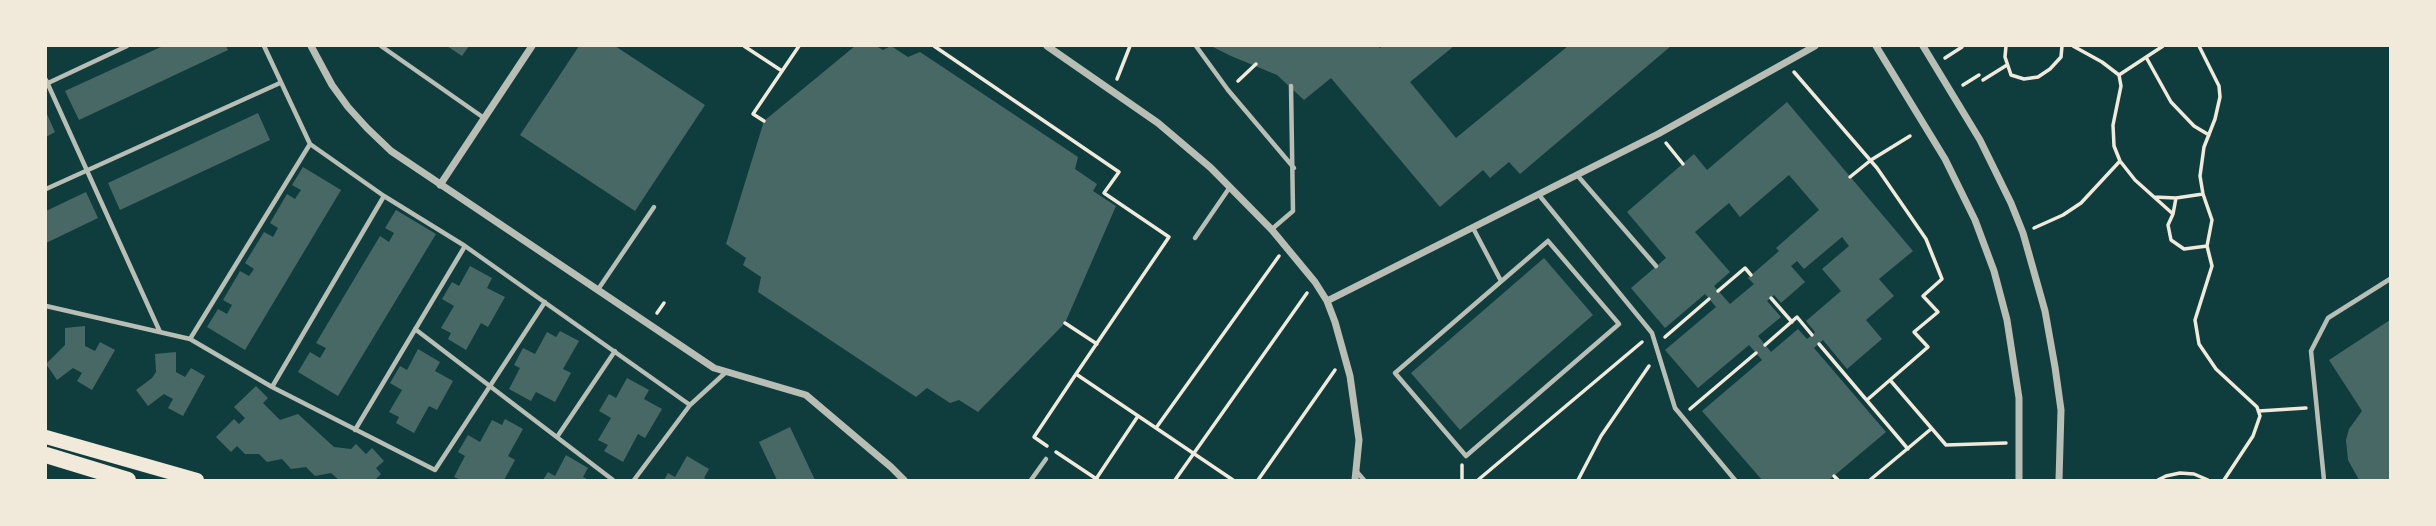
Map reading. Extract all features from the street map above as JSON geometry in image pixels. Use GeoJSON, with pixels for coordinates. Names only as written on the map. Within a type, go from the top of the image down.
{"type":"FeatureCollection","features":[{"type":"Feature","properties":{"kind":"highway"},"geometry":{"type":"LineString","coordinates":[[46,455],[128,481]]}},
{"type":"Feature","properties":{"kind":"main road"},"geometry":{"type":"LineString","coordinates":[[46,437],[197,481]]}},
{"type":"Feature","properties":{"kind":"street"},"geometry":{"type":"LineString","coordinates":[[311,46],[332,85],[367,128],[391,150],[705,362],[725,373],[806,395],[904,481]]}},
{"type":"Feature","properties":{"kind":"street"},"geometry":{"type":"LineString","coordinates":[[440,185],[532,46]]}},
{"type":"Feature","properties":{"kind":"street"},"geometry":{"type":"LineString","coordinates":[[1047,46],[1176,137],[1272,230],[1315,282],[1326,301],[1346,355],[1357,414],[1359,440],[1356,476]]}},
{"type":"Feature","properties":{"kind":"street"},"geometry":{"type":"LineString","coordinates":[[1326,301],[1658,134],[1815,46]]}},
{"type":"Feature","properties":{"kind":"street"},"geometry":{"type":"LineString","coordinates":[[1876,46],[1945,159],[1975,220],[1994,271],[2007,320],[2019,398],[2019,481]]}},
{"type":"Feature","properties":{"kind":"street"},"geometry":{"type":"LineString","coordinates":[[1923,46],[1996,169],[2023,233],[2045,311],[2056,366],[2061,410],[2059,481]]}},
{"type":"Feature","properties":{"kind":"lane"},"geometry":{"type":"LineString","coordinates":[[127,46],[46,82],[161,333]]}},
{"type":"Feature","properties":{"kind":"lane"},"geometry":{"type":"LineString","coordinates":[[264,46],[310,145],[384,196],[465,246],[690,405]]}},
{"type":"Feature","properties":{"kind":"lane"},"geometry":{"type":"LineString","coordinates":[[381,46],[484,118]]}},
{"type":"Feature","properties":{"kind":"lane"},"geometry":{"type":"LineString","coordinates":[[1196,46],[1228,90],[1294,168]]}},
{"type":"Feature","properties":{"kind":"lane"},"geometry":{"type":"LineString","coordinates":[[46,189],[281,83]]}},
{"type":"Feature","properties":{"kind":"lane"},"geometry":{"type":"LineString","coordinates":[[1272,230],[1293,211],[1291,86]]}},
{"type":"Feature","properties":{"kind":"lane"},"geometry":{"type":"LineString","coordinates":[[190,339],[310,145]]}},
{"type":"Feature","properties":{"kind":"lane"},"geometry":{"type":"LineString","coordinates":[[1576,175],[1656,266]]}},
{"type":"Feature","properties":{"kind":"lane"},"geometry":{"type":"LineString","coordinates":[[1195,238],[1230,187]]}},
{"type":"Feature","properties":{"kind":"lane"},"geometry":{"type":"LineString","coordinates":[[1538,194],[1652,333],[1671,400],[1680,417],[1735,481]]}},
{"type":"Feature","properties":{"kind":"lane"},"geometry":{"type":"LineString","coordinates":[[272,387],[384,196]]}},
{"type":"Feature","properties":{"kind":"lane"},"geometry":{"type":"LineString","coordinates":[[599,288],[653,207]]}},
{"type":"Feature","properties":{"kind":"lane"},"geometry":{"type":"LineString","coordinates":[[1473,227],[1501,281]]}},
{"type":"Feature","properties":{"kind":"lane"},"geometry":{"type":"LineString","coordinates":[[1548,241],[1619,324],[1466,456],[1395,373],[1501,281],[1548,241]]}},
{"type":"Feature","properties":{"kind":"lane"},"geometry":{"type":"LineString","coordinates":[[355,430],[465,246]]}},
{"type":"Feature","properties":{"kind":"lane"},"geometry":{"type":"LineString","coordinates":[[2324,481],[2311,352],[2328,318],[2390,279]]}},
{"type":"Feature","properties":{"kind":"lane"},"geometry":{"type":"LineString","coordinates":[[46,306],[190,339],[272,387],[435,470],[545,302]]}},
{"type":"Feature","properties":{"kind":"lane"},"geometry":{"type":"LineString","coordinates":[[415,328],[612,481]]}},
{"type":"Feature","properties":{"kind":"lane"},"geometry":{"type":"LineString","coordinates":[[557,437],[615,351]]}},
{"type":"Feature","properties":{"kind":"lane"},"geometry":{"type":"LineString","coordinates":[[634,481],[690,405],[725,373]]}},
{"type":"Feature","properties":{"kind":"lane"},"geometry":{"type":"LineString","coordinates":[[1031,481],[1046,459]]}},
{"type":"Feature","properties":{"kind":"lane"},"geometry":{"type":"LineString","coordinates":[[1356,476],[1363,481]]}},
{"type":"Feature","properties":{"kind":"path"},"geometry":{"type":"LineString","coordinates":[[744,46],[782,71]]}},
{"type":"Feature","properties":{"kind":"path"},"geometry":{"type":"LineString","coordinates":[[764,121],[753,114],[799,46]]}},
{"type":"Feature","properties":{"kind":"path"},"geometry":{"type":"LineString","coordinates":[[934,46],[1119,172],[1104,193],[1170,237],[1034,437],[1096,480],[1138,416]]}},
{"type":"Feature","properties":{"kind":"path"},"geometry":{"type":"LineString","coordinates":[[1112,90],[1130,46]]}},
{"type":"Feature","properties":{"kind":"path"},"geometry":{"type":"LineString","coordinates":[[2006,46],[2004,52],[2011,75],[2031,79],[2056,63],[2061,57],[2062,46]]}},
{"type":"Feature","properties":{"kind":"path"},"geometry":{"type":"LineString","coordinates":[[2073,46],[2119,75],[2121,86],[2112,135],[2120,161],[2152,197],[2173,214]]}},
{"type":"Feature","properties":{"kind":"path"},"geometry":{"type":"LineString","coordinates":[[2119,75],[2163,46]]}},
{"type":"Feature","properties":{"kind":"path"},"geometry":{"type":"LineString","coordinates":[[2199,46],[2219,86],[2220,97],[2204,147],[2200,176],[2213,225],[2207,246],[2212,266],[2195,320],[2199,344],[2216,369],[2251,400],[2259,411],[2259,421],[2253,436],[2224,481]]}},
{"type":"Feature","properties":{"kind":"path"},"geometry":{"type":"LineString","coordinates":[[1945,58],[1962,47]]}},
{"type":"Feature","properties":{"kind":"path"},"geometry":{"type":"LineString","coordinates":[[2147,57],[2172,102],[2194,126],[2209,135]]}},
{"type":"Feature","properties":{"kind":"path"},"geometry":{"type":"LineString","coordinates":[[1785,62],[1871,160],[1926,239],[1941,279],[1923,296],[1938,313],[1914,332],[1928,348],[1867,400]]}},
{"type":"Feature","properties":{"kind":"path"},"geometry":{"type":"LineString","coordinates":[[1228,90],[1256,64]]}},
{"type":"Feature","properties":{"kind":"path"},"geometry":{"type":"LineString","coordinates":[[1983,80],[2007,65]]}},
{"type":"Feature","properties":{"kind":"path"},"geometry":{"type":"LineString","coordinates":[[1952,92],[1979,75]]}},
{"type":"Feature","properties":{"kind":"path"},"geometry":{"type":"LineString","coordinates":[[1658,134],[1683,164]]}},
{"type":"Feature","properties":{"kind":"path"},"geometry":{"type":"LineString","coordinates":[[1850,177],[1871,160],[1910,136]]}},
{"type":"Feature","properties":{"kind":"path"},"geometry":{"type":"LineString","coordinates":[[2023,233],[2063,215],[2081,202],[2120,161]]}},
{"type":"Feature","properties":{"kind":"path"},"geometry":{"type":"LineString","coordinates":[[2152,197],[2176,198],[2203,194]]}},
{"type":"Feature","properties":{"kind":"path"},"geometry":{"type":"LineString","coordinates":[[2176,198],[2168,230],[2174,244],[2184,249],[2207,246]]}},
{"type":"Feature","properties":{"kind":"path"},"geometry":{"type":"LineString","coordinates":[[1156,428],[1286,246]]}},
{"type":"Feature","properties":{"kind":"path"},"geometry":{"type":"LineString","coordinates":[[1718,291],[1745,268],[1751,275]]}},
{"type":"Feature","properties":{"kind":"path"},"geometry":{"type":"LineString","coordinates":[[1175,481],[1315,282]]}},
{"type":"Feature","properties":{"kind":"path"},"geometry":{"type":"LineString","coordinates":[[1771,298],[1792,322]]}},
{"type":"Feature","properties":{"kind":"path"},"geometry":{"type":"LineString","coordinates":[[1656,345],[1709,299]]}},
{"type":"Feature","properties":{"kind":"path"},"geometry":{"type":"LineString","coordinates":[[1765,345],[1797,317],[1812,335]]}},
{"type":"Feature","properties":{"kind":"path"},"geometry":{"type":"LineString","coordinates":[[1065,323],[1097,344]]}},
{"type":"Feature","properties":{"kind":"path"},"geometry":{"type":"LineString","coordinates":[[1478,481],[1652,333]]}},
{"type":"Feature","properties":{"kind":"path"},"geometry":{"type":"LineString","coordinates":[[1819,344],[1908,449]]}},
{"type":"Feature","properties":{"kind":"path"},"geometry":{"type":"LineString","coordinates":[[1578,481],[1601,436],[1658,352]]}},
{"type":"Feature","properties":{"kind":"path"},"geometry":{"type":"LineString","coordinates":[[1680,417],[1756,353]]}},
{"type":"Feature","properties":{"kind":"path"},"geometry":{"type":"LineString","coordinates":[[1258,481],[1346,355]]}},
{"type":"Feature","properties":{"kind":"path"},"geometry":{"type":"LineString","coordinates":[[1076,374],[1233,481]]}},
{"type":"Feature","properties":{"kind":"path"},"geometry":{"type":"LineString","coordinates":[[1891,380],[1946,445],[2008,443]]}},
{"type":"Feature","properties":{"kind":"path"},"geometry":{"type":"LineString","coordinates":[[2259,411],[2317,408]]}},
{"type":"Feature","properties":{"kind":"path"},"geometry":{"type":"LineString","coordinates":[[1870,481],[1931,429]]}},
{"type":"Feature","properties":{"kind":"path"},"geometry":{"type":"LineString","coordinates":[[2173,474],[2174,481]]}},
{"type":"Feature","properties":{"kind":"path"},"geometry":{"type":"LineString","coordinates":[[2158,481],[2173,474],[2194,474],[2208,481]]}},
{"type":"Feature","properties":{"kind":"path"},"geometry":{"type":"LineString","coordinates":[[1834,476],[1838,481]]}},
{"type":"Feature","properties":{"kind":"building"},"geometry":{"type":"Polygon","coordinates":[[[163,46],[226,46],[228,50],[79,120],[65,91],[163,46]]]}},
{"type":"Feature","properties":{"kind":"building"},"geometry":{"type":"Polygon","coordinates":[[[447,46],[469,46],[462,56],[447,46]]]}},
{"type":"Feature","properties":{"kind":"building"},"geometry":{"type":"Polygon","coordinates":[[[579,46],[615,46],[705,105],[635,211],[520,135],[579,46]]]}},
{"type":"Feature","properties":{"kind":"building"},"geometry":{"type":"Polygon","coordinates":[[[855,46],[876,46],[883,50],[891,46],[908,57],[920,52],[1078,157],[1075,169],[1097,184],[1093,191],[1116,206],[1065,323],[978,412],[959,400],[950,403],[927,388],[916,397],[758,292],[761,277],[743,265],[746,258],[726,244],[764,121],[855,46]]]}},
{"type":"Feature","properties":{"kind":"building"},"geometry":{"type":"Polygon","coordinates":[[[1211,46],[1454,46],[1410,82],[1456,138],[1568,46],[1671,46],[1520,174],[1509,162],[1490,178],[1483,170],[1440,207],[1331,78],[1304,100],[1277,75],[1211,46]]]}},
{"type":"Feature","properties":{"kind":"building"},"geometry":{"type":"Polygon","coordinates":[[[1787,102],[1913,251],[1879,279],[1894,296],[1866,320],[1882,339],[1847,369],[1823,340],[1814,348],[1886,432],[1829,480],[1762,480],[1702,411],[1762,360],[1749,345],[1698,388],[1665,350],[1716,307],[1705,294],[1665,328],[1631,288],[1666,258],[1627,212],[1694,154],[1707,170],[1787,102]],[[1789,175],[1740,217],[1729,203],[1695,232],[1730,272],[1714,286],[1730,304],[1754,284],[1748,278],[1779,251],[1776,248],[1819,210],[1789,175]],[[1842,237],[1804,269],[1797,261],[1791,266],[1805,282],[1781,303],[1774,295],[1767,301],[1781,317],[1758,336],[1771,352],[1798,329],[1807,339],[1812,335],[1815,332],[1806,321],[1841,291],[1822,269],[1849,246],[1842,237]]]}},
{"type":"Feature","properties":{"kind":"building"},"geometry":{"type":"Polygon","coordinates":[[[46,112],[55,132],[46,137],[46,112]]]}},
{"type":"Feature","properties":{"kind":"building"},"geometry":{"type":"Polygon","coordinates":[[[258,113],[270,140],[120,210],[108,183],[258,113]]]}},
{"type":"Feature","properties":{"kind":"building"},"geometry":{"type":"Polygon","coordinates":[[[303,167],[341,190],[245,350],[207,327],[218,309],[227,314],[232,305],[223,300],[240,271],[249,276],[254,269],[245,263],[264,232],[273,237],[278,228],[270,223],[287,194],[295,199],[301,190],[292,185],[303,167]]]}},
{"type":"Feature","properties":{"kind":"building"},"geometry":{"type":"Polygon","coordinates":[[[86,192],[98,218],[46,243],[46,211],[86,192]]]}},
{"type":"Feature","properties":{"kind":"building"},"geometry":{"type":"Polygon","coordinates":[[[396,210],[436,234],[338,396],[298,372],[310,352],[320,358],[326,348],[316,343],[380,236],[389,242],[394,233],[385,228],[396,210]]]}},
{"type":"Feature","properties":{"kind":"building"},"geometry":{"type":"Polygon","coordinates":[[[1544,258],[1593,315],[1460,430],[1411,373],[1544,258]]]}},
{"type":"Feature","properties":{"kind":"building"},"geometry":{"type":"Polygon","coordinates":[[[470,266],[492,278],[487,288],[505,297],[488,327],[481,323],[466,350],[448,339],[451,333],[441,328],[454,306],[442,299],[452,282],[459,286],[470,266]]]}},
{"type":"Feature","properties":{"kind":"building"},"geometry":{"type":"Polygon","coordinates":[[[2390,320],[2390,480],[2359,480],[2348,460],[2346,440],[2349,429],[2362,411],[2329,360],[2390,320]]]}},
{"type":"Feature","properties":{"kind":"building"},"geometry":{"type":"Polygon","coordinates":[[[85,326],[85,346],[95,351],[100,342],[115,350],[92,390],[77,381],[82,373],[73,368],[57,380],[46,364],[65,345],[65,328],[85,326]]]}},
{"type":"Feature","properties":{"kind":"building"},"geometry":{"type":"Polygon","coordinates":[[[560,331],[579,341],[563,369],[571,373],[555,402],[536,392],[531,401],[509,389],[520,368],[514,365],[523,348],[535,354],[547,332],[556,337],[560,331]]]}},
{"type":"Feature","properties":{"kind":"building"},"geometry":{"type":"Polygon","coordinates":[[[418,349],[440,362],[435,371],[453,381],[437,410],[429,406],[414,433],[396,423],[399,417],[389,412],[402,390],[390,383],[400,366],[407,370],[418,349]]]}},
{"type":"Feature","properties":{"kind":"building"},"geometry":{"type":"Polygon","coordinates":[[[176,352],[176,372],[185,377],[191,368],[205,376],[183,416],[168,408],[173,399],[164,394],[148,406],[136,390],[156,372],[155,354],[176,352]]]}},
{"type":"Feature","properties":{"kind":"building"},"geometry":{"type":"Polygon","coordinates":[[[627,378],[649,390],[644,399],[662,409],[645,438],[638,434],[623,462],[604,451],[608,445],[598,440],[611,418],[599,411],[609,394],[616,398],[627,378]]]}},
{"type":"Feature","properties":{"kind":"building"},"geometry":{"type":"Polygon","coordinates":[[[256,386],[268,398],[263,403],[280,420],[298,414],[334,447],[351,449],[356,444],[366,454],[372,448],[384,461],[376,468],[381,474],[375,480],[339,480],[331,473],[315,476],[306,467],[291,469],[282,459],[267,462],[259,454],[245,454],[237,446],[231,452],[216,437],[234,419],[239,424],[245,418],[234,407],[256,386]]]}},
{"type":"Feature","properties":{"kind":"building"},"geometry":{"type":"Polygon","coordinates":[[[505,419],[523,429],[508,456],[515,460],[504,480],[461,480],[454,477],[465,456],[458,452],[468,435],[480,442],[492,420],[502,425],[505,419]]]}},
{"type":"Feature","properties":{"kind":"building"},"geometry":{"type":"Polygon","coordinates":[[[790,427],[815,480],[777,480],[759,442],[790,427]]]}},
{"type":"Feature","properties":{"kind":"building"},"geometry":{"type":"Polygon","coordinates":[[[566,455],[588,468],[583,477],[589,480],[543,480],[548,472],[555,476],[566,455]]]}},
{"type":"Feature","properties":{"kind":"building"},"geometry":{"type":"Polygon","coordinates":[[[687,456],[709,469],[704,478],[708,480],[664,480],[668,473],[675,477],[687,456]]]}}]}
